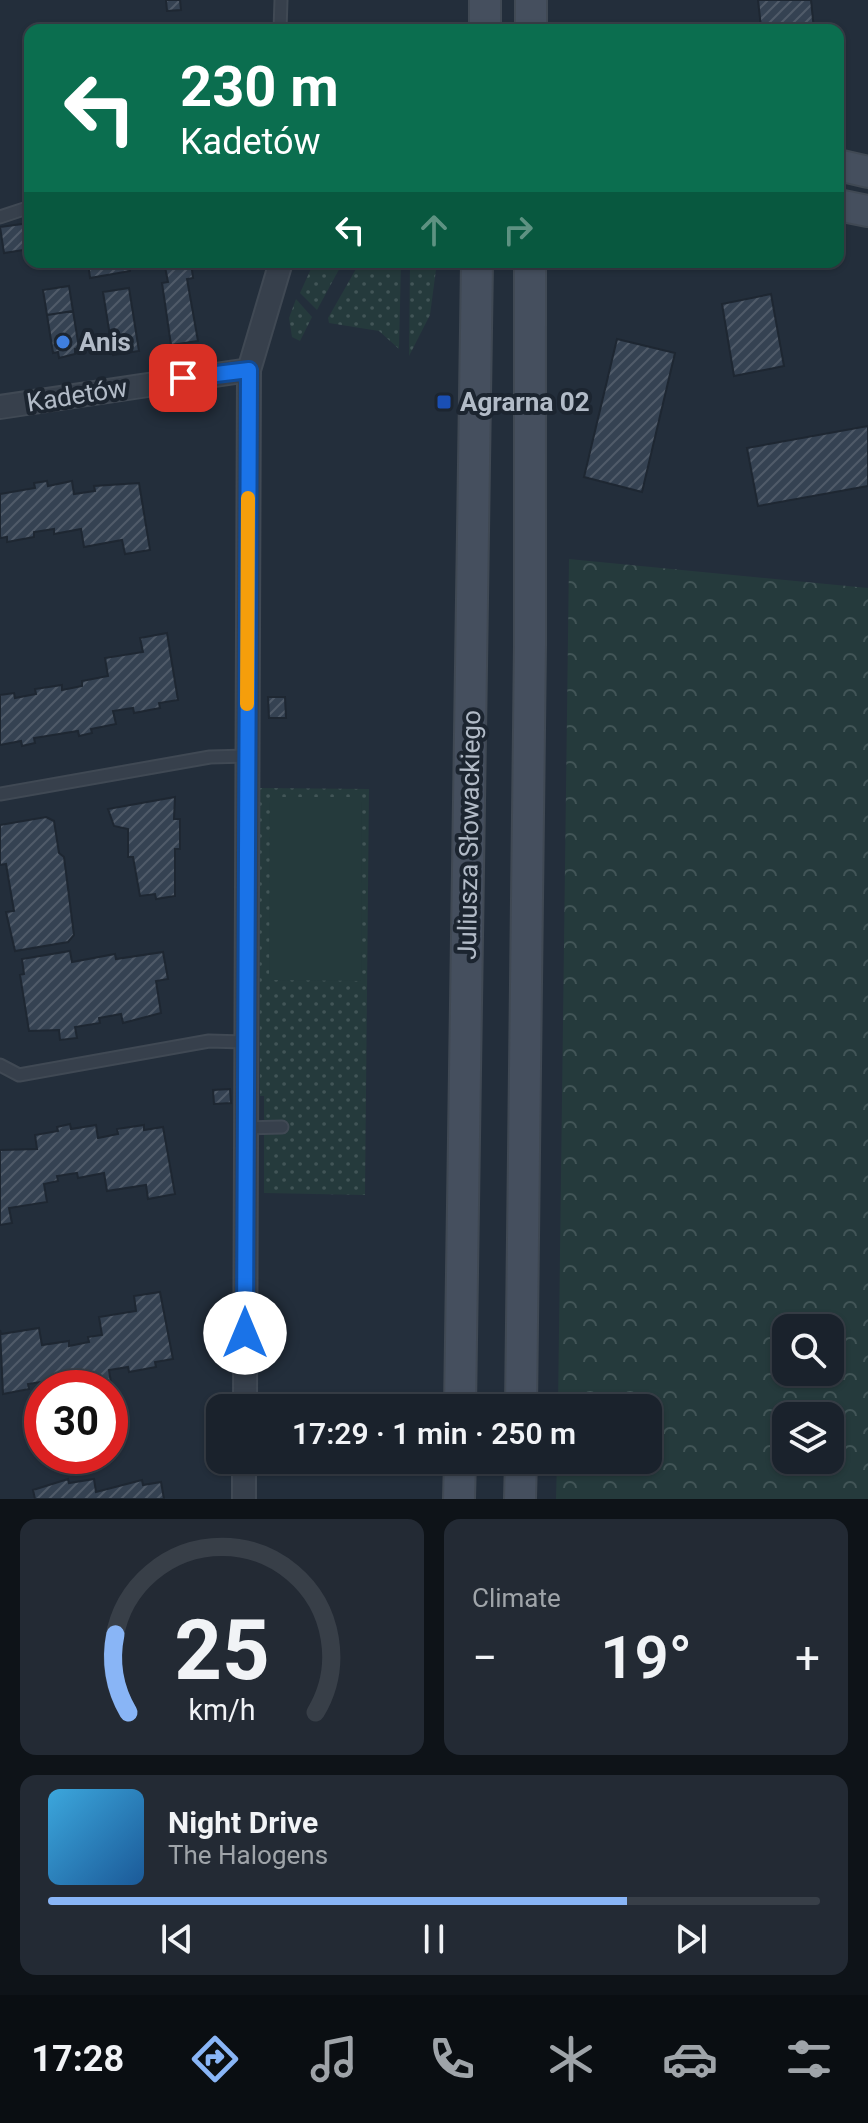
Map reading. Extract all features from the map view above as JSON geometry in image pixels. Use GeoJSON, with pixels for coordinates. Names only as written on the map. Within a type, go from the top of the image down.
{"type":"FeatureCollection","features":[{"type":"Feature","properties":{"kind":"main road"},"geometry":{"type":"LineString","coordinates":[[485,0],[485,24]]}},
{"type":"Feature","properties":{"kind":"main road"},"geometry":{"type":"LineString","coordinates":[[531,0],[531,24]]}},
{"type":"Feature","properties":{"kind":"main road"},"geometry":{"type":"LineString","coordinates":[[844,166],[868,172]]}},
{"type":"Feature","properties":{"kind":"main road"},"geometry":{"type":"LineString","coordinates":[[844,206],[868,211]]}},
{"type":"Feature","properties":{"kind":"main road","name":"Juliusza Słowackiego"},"geometry":{"type":"LineString","coordinates":[[460,1394],[477,268]]}},
{"type":"Feature","properties":{"kind":"main road"},"geometry":{"type":"LineString","coordinates":[[521,1394],[530,645],[530,268]]}},
{"type":"Feature","properties":{"kind":"main road"},"geometry":{"type":"LineString","coordinates":[[459,1499],[460,1474]]}},
{"type":"Feature","properties":{"kind":"main road"},"geometry":{"type":"LineString","coordinates":[[520,1499],[521,1474]]}},
{"type":"Feature","properties":{"kind":"street"},"geometry":{"type":"LineString","coordinates":[[245,1394],[249,370],[279,268]]}},
{"type":"Feature","properties":{"kind":"street","name":"Kadetów"},"geometry":{"type":"LineString","coordinates":[[0,407],[249,370]]}},
{"type":"Feature","properties":{"kind":"street"},"geometry":{"type":"LineString","coordinates":[[244,1474],[244,1499]]}},
{"type":"Feature","properties":{"kind":"lane"},"geometry":{"type":"LineString","coordinates":[[280,24],[281,0]]}},
{"type":"Feature","properties":{"kind":"lane"},"geometry":{"type":"LineString","coordinates":[[0,217],[24,209]]}},
{"type":"Feature","properties":{"kind":"lane"},"geometry":{"type":"LineString","coordinates":[[0,794],[210,757],[247,756]]}},
{"type":"Feature","properties":{"kind":"lane"},"geometry":{"type":"LineString","coordinates":[[0,1065],[19,1075],[209,1041],[244,1042]]}},
{"type":"Feature","properties":{"kind":"lane"},"geometry":{"type":"LineString","coordinates":[[245,1128],[282,1127]]}},
{"type":"Feature","properties":{"kind":"green space"},"geometry":{"type":"Polygon","coordinates":[[[311,268],[340,268],[317,310],[300,293],[311,268]]]}},
{"type":"Feature","properties":{"kind":"green space"},"geometry":{"type":"Polygon","coordinates":[[[357,268],[401,268],[399,349],[379,331],[329,323],[328,318],[357,268]]]}},
{"type":"Feature","properties":{"kind":"green space"},"geometry":{"type":"Polygon","coordinates":[[[410,268],[436,268],[430,315],[409,356],[410,268]]]}},
{"type":"Feature","properties":{"kind":"green space"},"geometry":{"type":"Polygon","coordinates":[[[296,299],[312,317],[300,341],[292,337],[289,318],[296,299]]]}},
{"type":"Feature","properties":{"kind":"green space"},"geometry":{"type":"Polygon","coordinates":[[[569,559],[868,588],[868,1499],[556,1499],[557,1474],[662,1474],[662,1394],[558,1394],[569,559]]]}},
{"type":"Feature","properties":{"kind":"green space"},"geometry":{"type":"Polygon","coordinates":[[[259,788],[369,789],[365,1195],[264,1193],[264,1096],[260,1096],[259,788]]]}},
{"type":"Feature","properties":{"kind":"green space"},"geometry":{"type":"Polygon","coordinates":[[[270,797],[362,797],[361,981],[269,980],[270,797]]]}},
{"type":"Feature","properties":{"kind":"building"},"geometry":{"type":"Polygon","coordinates":[[[166,0],[180,0],[181,10],[167,11],[166,0]]]}},
{"type":"Feature","properties":{"kind":"building"},"geometry":{"type":"Polygon","coordinates":[[[758,0],[811,0],[813,24],[761,24],[758,0]]]}},
{"type":"Feature","properties":{"kind":"building"},"geometry":{"type":"Polygon","coordinates":[[[24,224],[24,250],[4,253],[0,227],[24,224]]]}},
{"type":"Feature","properties":{"kind":"building"},"geometry":{"type":"Polygon","coordinates":[[[89,268],[129,268],[130,271],[90,278],[89,268]]]}},
{"type":"Feature","properties":{"kind":"building"},"geometry":{"type":"Polygon","coordinates":[[[165,268],[192,268],[193,278],[187,279],[198,341],[171,345],[162,283],[168,282],[165,268]]]}},
{"type":"Feature","properties":{"kind":"building"},"geometry":{"type":"Polygon","coordinates":[[[69,286],[73,311],[47,315],[43,290],[69,286]]]}},
{"type":"Feature","properties":{"kind":"building"},"geometry":{"type":"Polygon","coordinates":[[[129,288],[139,351],[113,355],[103,292],[129,288]]]}},
{"type":"Feature","properties":{"kind":"building"},"geometry":{"type":"Polygon","coordinates":[[[771,294],[784,366],[734,376],[722,304],[771,294]]]}},
{"type":"Feature","properties":{"kind":"building"},"geometry":{"type":"Polygon","coordinates":[[[73,311],[79,348],[75,349],[75,354],[59,358],[58,352],[53,353],[47,315],[73,311]]]}},
{"type":"Feature","properties":{"kind":"building"},"geometry":{"type":"Polygon","coordinates":[[[617,339],[675,353],[642,492],[584,477],[617,339]]]}},
{"type":"Feature","properties":{"kind":"building"},"geometry":{"type":"Polygon","coordinates":[[[868,426],[868,486],[758,506],[747,448],[868,426]]]}},
{"type":"Feature","properties":{"kind":"building"},"geometry":{"type":"Polygon","coordinates":[[[47,481],[48,486],[72,481],[74,494],[95,491],[94,486],[139,483],[150,550],[125,554],[122,540],[84,547],[81,529],[54,534],[54,529],[34,532],[34,537],[7,542],[7,537],[0,538],[0,494],[35,488],[34,483],[47,481]]]}},
{"type":"Feature","properties":{"kind":"building"},"geometry":{"type":"Polygon","coordinates":[[[167,633],[178,700],[159,703],[160,708],[134,713],[133,708],[113,711],[116,724],[91,729],[92,733],[79,736],[78,731],[34,738],[35,743],[22,746],[21,741],[0,745],[0,695],[14,693],[15,698],[36,694],[35,689],[62,685],[62,690],[82,686],[82,681],[108,676],[105,658],[143,652],[140,638],[167,633]]]}},
{"type":"Feature","properties":{"kind":"building"},"geometry":{"type":"Polygon","coordinates":[[[268,697],[285,697],[286,718],[269,718],[268,697]]]}},
{"type":"Feature","properties":{"kind":"building"},"geometry":{"type":"Polygon","coordinates":[[[175,797],[174,819],[180,819],[180,849],[175,849],[175,896],[156,899],[155,894],[140,896],[133,857],[128,857],[128,829],[114,826],[108,809],[175,797]]]}},
{"type":"Feature","properties":{"kind":"building"},"geometry":{"type":"Polygon","coordinates":[[[46,817],[54,821],[59,853],[64,857],[74,935],[68,942],[15,951],[6,912],[14,911],[6,864],[0,865],[0,825],[46,817]]]}},
{"type":"Feature","properties":{"kind":"building"},"geometry":{"type":"Polygon","coordinates":[[[70,951],[72,962],[115,954],[116,959],[163,952],[168,979],[156,981],[161,1013],[123,1023],[121,1014],[99,1018],[100,1023],[75,1027],[77,1038],[60,1040],[59,1030],[29,1031],[20,975],[24,974],[22,959],[70,951]]]}},
{"type":"Feature","properties":{"kind":"building"},"geometry":{"type":"Polygon","coordinates":[[[230,1089],[231,1103],[214,1104],[213,1090],[230,1089]]]}},
{"type":"Feature","properties":{"kind":"building"},"geometry":{"type":"Polygon","coordinates":[[[70,1124],[71,1129],[96,1125],[98,1138],[118,1134],[117,1129],[144,1125],[144,1130],[163,1127],[175,1194],[148,1199],[146,1185],[107,1191],[104,1173],[78,1178],[77,1173],[57,1176],[58,1181],[44,1184],[47,1202],[9,1208],[12,1223],[0,1225],[0,1150],[37,1149],[35,1135],[58,1131],[57,1127],[70,1124]]]}},
{"type":"Feature","properties":{"kind":"building"},"geometry":{"type":"Polygon","coordinates":[[[160,1292],[173,1359],[155,1362],[156,1367],[129,1372],[128,1367],[109,1370],[24,1370],[24,1390],[3,1394],[0,1330],[1,1334],[39,1328],[42,1345],[69,1341],[69,1346],[89,1342],[88,1337],[102,1335],[99,1317],[136,1311],[134,1296],[160,1292]]]}},
{"type":"Feature","properties":{"kind":"building"},"geometry":{"type":"Polygon","coordinates":[[[68,1479],[69,1483],[94,1479],[96,1492],[142,1480],[143,1485],[161,1482],[164,1499],[35,1499],[33,1490],[68,1479]]]}},
{"type":"Feature","properties":{"kind":"slow traffic"},"geometry":{"type":"LineString","coordinates":[[247,704],[248,498]]}},
{"type":"Feature","properties":{"kind":"place","name":"Anis"},"geometry":{"type":"Point","coordinates":[63,342]}},
{"type":"Feature","properties":{"kind":"place","name":"Agrarna 02"},"geometry":{"type":"Point","coordinates":[444,402]}},
{"type":"Feature","properties":{"kind":"route"},"geometry":{"type":"LineString","coordinates":[[183,378],[249,370],[245,1333]]}}]}
